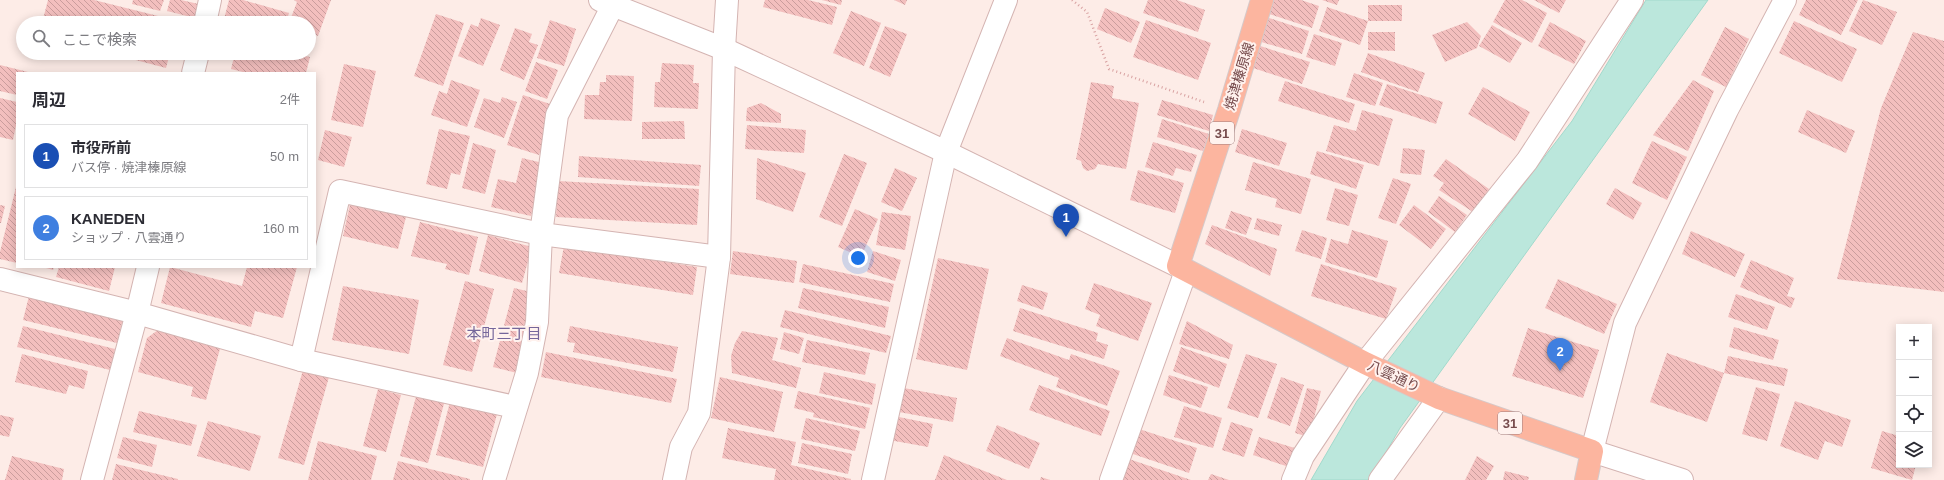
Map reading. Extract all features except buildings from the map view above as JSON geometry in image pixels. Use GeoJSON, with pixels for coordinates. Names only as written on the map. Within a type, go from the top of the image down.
{"type":"FeatureCollection","features":[{"type":"Feature","properties":{"kind":"main road","name":"焼津榛原線"},"geometry":{"type":"LineString","coordinates":[[1182,268],[1262,0]]}},
{"type":"Feature","properties":{"kind":"main road","name":"八雲通り"},"geometry":{"type":"LineString","coordinates":[[1182,268],[1365,363],[1434,396],[1592,451]]}},
{"type":"Feature","properties":{"kind":"main road"},"geometry":{"type":"LineString","coordinates":[[1586,480],[1592,451]]}},
{"type":"Feature","properties":{"kind":"street"},"geometry":{"type":"LineString","coordinates":[[207,16],[210,0]]}},
{"type":"Feature","properties":{"kind":"street"},"geometry":{"type":"LineString","coordinates":[[674,480],[681,447],[699,413],[719,257],[724,49],[727,0]]}},
{"type":"Feature","properties":{"kind":"street"},"geometry":{"type":"LineString","coordinates":[[873,480],[946,152],[1006,0]]}},
{"type":"Feature","properties":{"kind":"street"},"geometry":{"type":"LineString","coordinates":[[1293,480],[1303,456],[1365,363],[1527,161],[1632,0]]}},
{"type":"Feature","properties":{"kind":"street"},"geometry":{"type":"LineString","coordinates":[[1682,480],[1592,451],[1625,323],[1727,110],[1785,0]]}},
{"type":"Feature","properties":{"kind":"street"},"geometry":{"type":"LineString","coordinates":[[494,480],[515,407],[527,373],[537,322],[541,234],[558,115],[606,2],[724,49],[946,152],[1182,268],[1110,480]]}},
{"type":"Feature","properties":{"kind":"street"},"geometry":{"type":"LineString","coordinates":[[193,72],[196,60]]}},
{"type":"Feature","properties":{"kind":"street"},"geometry":{"type":"LineString","coordinates":[[301,360],[340,191],[541,234],[719,257]]}},
{"type":"Feature","properties":{"kind":"street"},"geometry":{"type":"LineString","coordinates":[[92,480],[148,268]]}},
{"type":"Feature","properties":{"kind":"street"},"geometry":{"type":"LineString","coordinates":[[0,279],[137,313],[301,360],[515,407]]}},
{"type":"Feature","properties":{"kind":"street"},"geometry":{"type":"LineString","coordinates":[[1380,480],[1434,396]]}},
{"type":"Feature","properties":{"kind":"path"},"geometry":{"type":"LineString","coordinates":[[1072,0],[1087,12],[1109,69],[1229,110]]}},
{"type":"Feature","properties":{"kind":"water"},"geometry":{"type":"Polygon","coordinates":[[[1646,0],[1708,0],[1400,428],[1370,480],[1311,480],[1357,401],[1572,121],[1646,0]]]}},
{"type":"Feature","properties":{"kind":"place","name":"市役所前"},"geometry":{"type":"Point","coordinates":[1066,237]}},
{"type":"Feature","properties":{"kind":"place","name":"KANEDEN"},"geometry":{"type":"Point","coordinates":[1560,371]}},
{"type":"Feature","properties":{"kind":"district","name":"本町三丁目"},"geometry":{"type":"Point","coordinates":[504,333]}}]}
